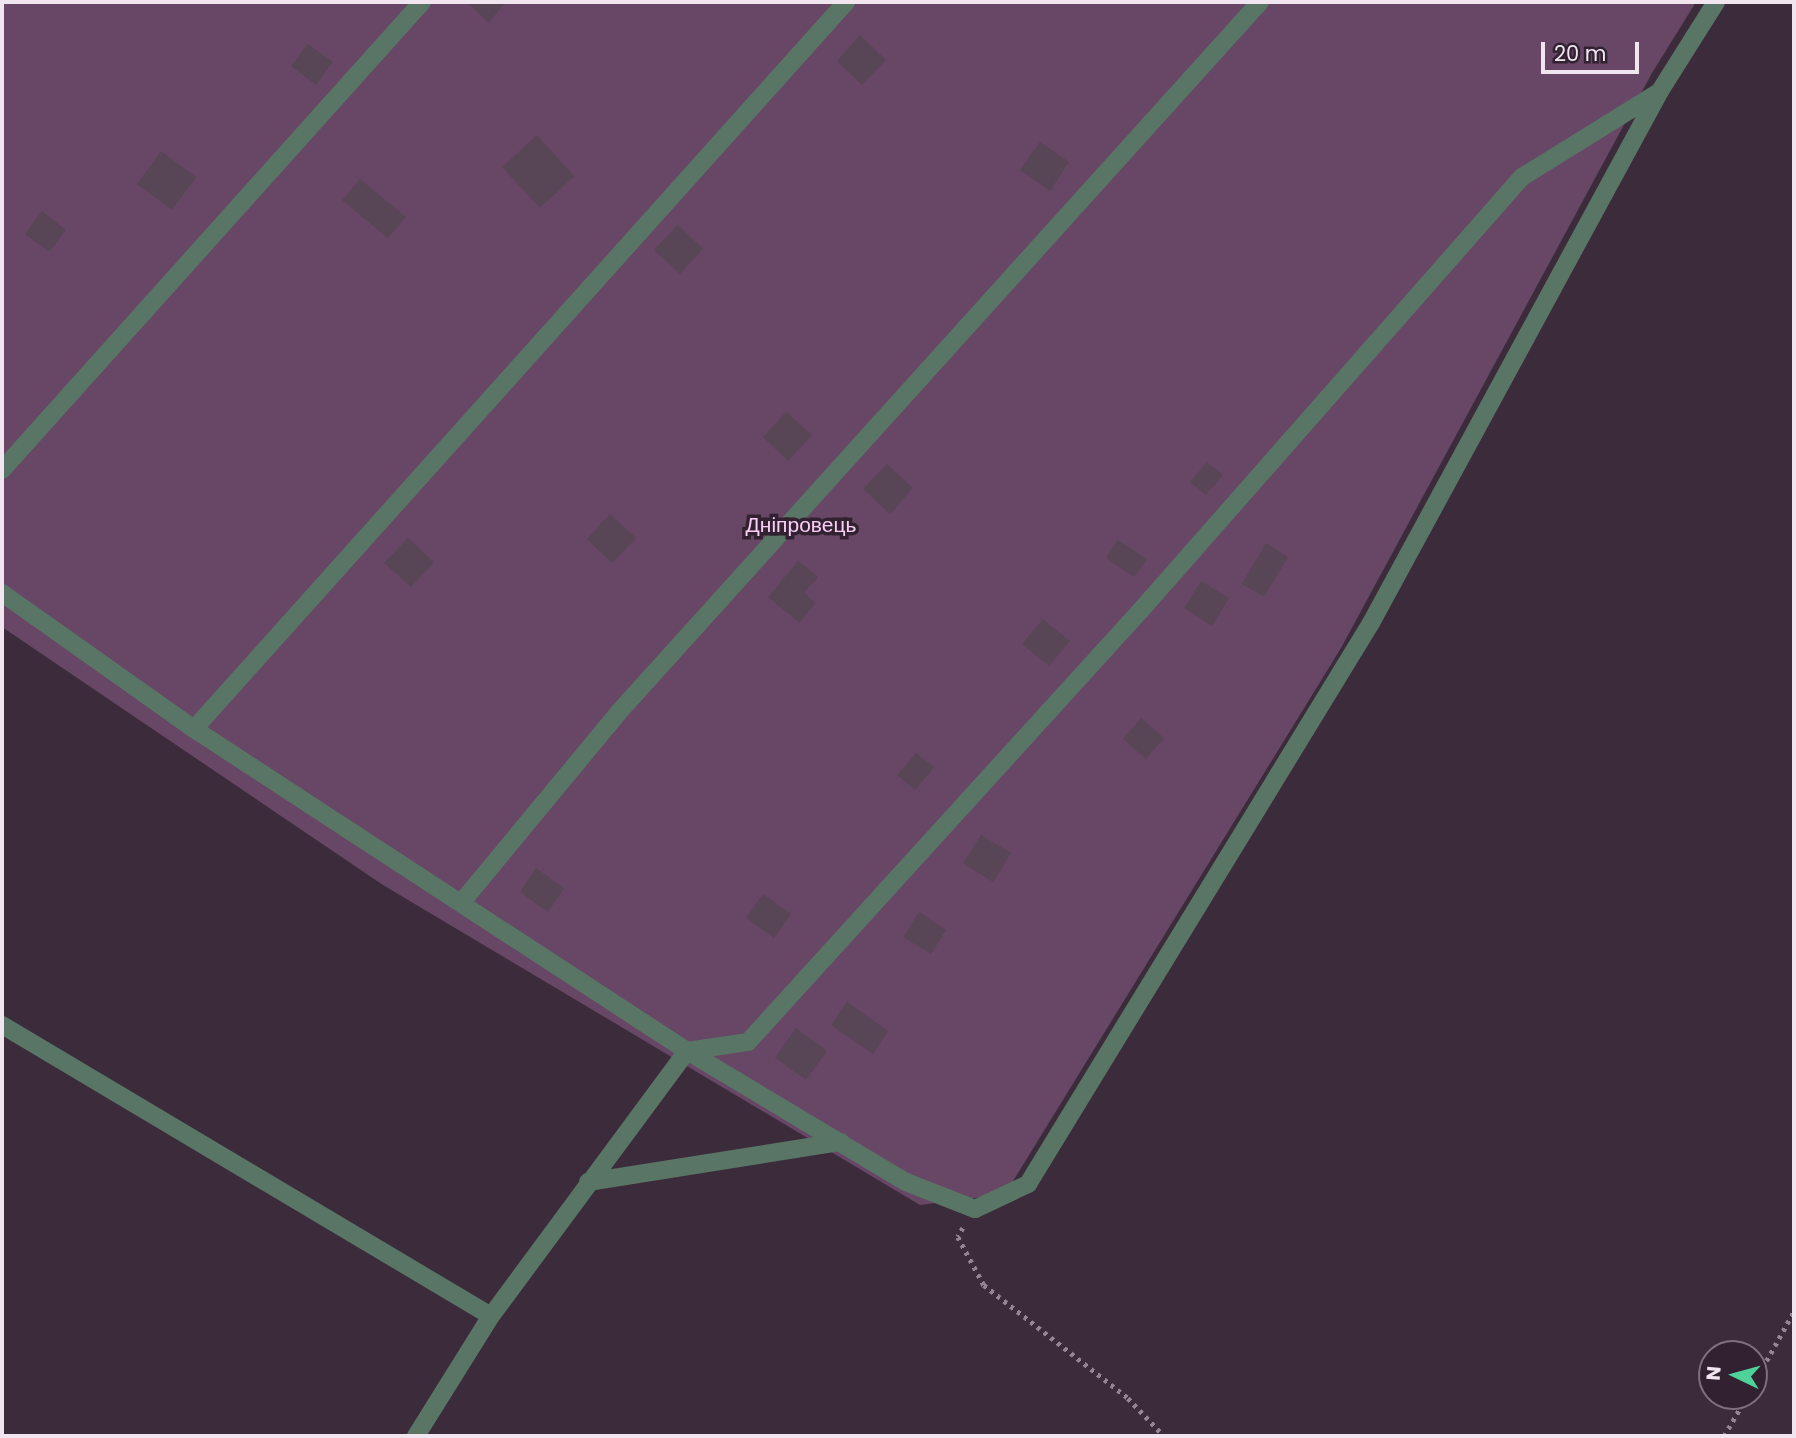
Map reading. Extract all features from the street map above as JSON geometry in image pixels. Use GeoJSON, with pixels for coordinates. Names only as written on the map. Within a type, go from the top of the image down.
{"type":"FeatureCollection","features":[{"type":"Feature","properties":{"kind":"street"},"geometry":{"type":"LineString","coordinates":[[2,470],[422,2]]}},
{"type":"Feature","properties":{"kind":"street"},"geometry":{"type":"LineString","coordinates":[[194,729],[846,2]]}},
{"type":"Feature","properties":{"kind":"street"},"geometry":{"type":"LineString","coordinates":[[461,903],[618,713],[1260,2]]}},
{"type":"Feature","properties":{"kind":"street"},"geometry":{"type":"LineString","coordinates":[[2,593],[194,729],[687,1051],[906,1182],[975,1209],[1028,1184],[1036,1172],[1371,623],[1660,91],[1716,2]]}},
{"type":"Feature","properties":{"kind":"street"},"geometry":{"type":"LineString","coordinates":[[416,1436],[491,1316],[687,1051],[748,1042],[1140,610],[1522,177],[1660,91]]}},
{"type":"Feature","properties":{"kind":"street"},"geometry":{"type":"LineString","coordinates":[[2,1026],[491,1316]]}},
{"type":"Feature","properties":{"kind":"street"},"geometry":{"type":"LineString","coordinates":[[588,1182],[841,1142]]}},
{"type":"Feature","properties":{"kind":"path"},"geometry":{"type":"LineString","coordinates":[[975,1209],[958,1237],[984,1285],[1128,1398],[1164,1436]]}},
{"type":"Feature","properties":{"kind":"path"},"geometry":{"type":"LineString","coordinates":[[1768,1358],[1794,1311]]}},
{"type":"Feature","properties":{"kind":"path"},"geometry":{"type":"LineString","coordinates":[[1724,1436],[1738,1410]]}},
{"type":"Feature","properties":{"kind":"green space","name":"Дніпровець"},"geometry":{"type":"Polygon","coordinates":[[[2,2],[1696,2],[1652,73],[1341,648],[1005,1194],[920,1205],[383,885],[2,627],[2,2]]]}},
{"type":"Feature","properties":{"kind":"building"},"geometry":{"type":"Polygon","coordinates":[[[467,2],[505,2],[489,23],[467,2]]]}},
{"type":"Feature","properties":{"kind":"building"},"geometry":{"type":"Polygon","coordinates":[[[860,35],[886,60],[862,85],[837,61],[860,35]]]}},
{"type":"Feature","properties":{"kind":"building"},"geometry":{"type":"Polygon","coordinates":[[[308,44],[333,62],[316,85],[291,66],[308,44]]]}},
{"type":"Feature","properties":{"kind":"building"},"geometry":{"type":"Polygon","coordinates":[[[537,135],[574,176],[540,208],[502,167],[537,135]]]}},
{"type":"Feature","properties":{"kind":"building"},"geometry":{"type":"Polygon","coordinates":[[[1040,142],[1069,162],[1050,191],[1020,170],[1040,142]]]}},
{"type":"Feature","properties":{"kind":"building"},"geometry":{"type":"Polygon","coordinates":[[[161,151],[196,177],[172,210],[137,184],[161,151]]]}},
{"type":"Feature","properties":{"kind":"building"},"geometry":{"type":"Polygon","coordinates":[[[360,179],[406,217],[388,238],[342,200],[360,179]]]}},
{"type":"Feature","properties":{"kind":"building"},"geometry":{"type":"Polygon","coordinates":[[[42,211],[66,230],[49,252],[25,234],[42,211]]]}},
{"type":"Feature","properties":{"kind":"building"},"geometry":{"type":"Polygon","coordinates":[[[678,225],[703,249],[680,274],[654,250],[678,225]]]}},
{"type":"Feature","properties":{"kind":"building"},"geometry":{"type":"Polygon","coordinates":[[[786,412],[812,435],[788,461],[763,437],[786,412]]]}},
{"type":"Feature","properties":{"kind":"building"},"geometry":{"type":"Polygon","coordinates":[[[1207,462],[1223,475],[1206,495],[1190,482],[1207,462]]]}},
{"type":"Feature","properties":{"kind":"building"},"geometry":{"type":"Polygon","coordinates":[[[887,464],[913,488],[890,514],[863,489],[887,464]]]}},
{"type":"Feature","properties":{"kind":"building"},"geometry":{"type":"Polygon","coordinates":[[[610,514],[636,538],[612,563],[587,539],[610,514]]]}},
{"type":"Feature","properties":{"kind":"building"},"geometry":{"type":"Polygon","coordinates":[[[408,538],[434,562],[411,587],[384,563],[408,538]]]}},
{"type":"Feature","properties":{"kind":"building"},"geometry":{"type":"Polygon","coordinates":[[[1118,540],[1147,559],[1134,577],[1106,558],[1118,540]]]}},
{"type":"Feature","properties":{"kind":"building"},"geometry":{"type":"Polygon","coordinates":[[[1266,543],[1288,557],[1264,597],[1242,584],[1266,543]]]}},
{"type":"Feature","properties":{"kind":"building"},"geometry":{"type":"Polygon","coordinates":[[[798,561],[818,577],[804,593],[816,603],[799,623],[768,597],[798,561]]]}},
{"type":"Feature","properties":{"kind":"building"},"geometry":{"type":"Polygon","coordinates":[[[1201,581],[1229,598],[1212,626],[1184,608],[1201,581]]]}},
{"type":"Feature","properties":{"kind":"building"},"geometry":{"type":"Polygon","coordinates":[[[1043,619],[1070,641],[1049,666],[1022,644],[1043,619]]]}},
{"type":"Feature","properties":{"kind":"building"},"geometry":{"type":"Polygon","coordinates":[[[1141,718],[1164,738],[1146,759],[1123,739],[1141,718]]]}},
{"type":"Feature","properties":{"kind":"building"},"geometry":{"type":"Polygon","coordinates":[[[916,753],[934,767],[915,790],[897,775],[916,753]]]}},
{"type":"Feature","properties":{"kind":"building"},"geometry":{"type":"Polygon","coordinates":[[[981,835],[1011,853],[993,882],[963,863],[981,835]]]}},
{"type":"Feature","properties":{"kind":"building"},"geometry":{"type":"Polygon","coordinates":[[[536,868],[564,888],[548,912],[520,892],[536,868]]]}},
{"type":"Feature","properties":{"kind":"building"},"geometry":{"type":"Polygon","coordinates":[[[763,894],[791,914],[774,938],[746,918],[763,894]]]}},
{"type":"Feature","properties":{"kind":"building"},"geometry":{"type":"Polygon","coordinates":[[[919,912],[946,930],[931,954],[903,937],[919,912]]]}},
{"type":"Feature","properties":{"kind":"building"},"geometry":{"type":"Polygon","coordinates":[[[847,1002],[888,1031],[873,1054],[831,1025],[847,1002]]]}},
{"type":"Feature","properties":{"kind":"building"},"geometry":{"type":"Polygon","coordinates":[[[796,1028],[827,1051],[806,1080],[775,1058],[796,1028]]]}}]}
